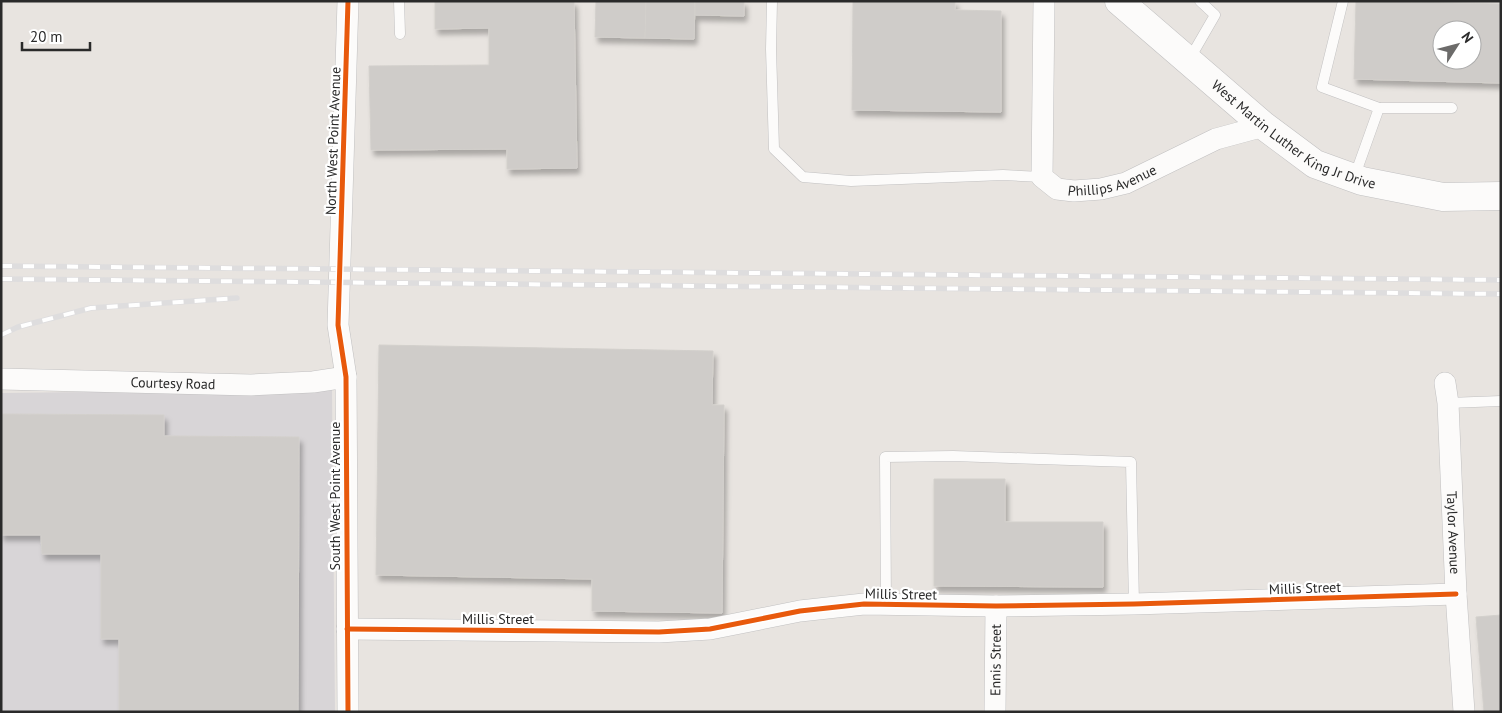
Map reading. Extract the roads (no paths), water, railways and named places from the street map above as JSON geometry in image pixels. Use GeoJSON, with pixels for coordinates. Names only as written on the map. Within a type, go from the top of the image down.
{"type":"FeatureCollection","features":[{"type":"Feature","properties":{"kind":"main road","name":"West Martin Luther King Jr Drive"},"geometry":{"type":"LineString","coordinates":[[1119,1],[1264,126],[1314,164],[1354,178],[1443,197],[1501,196]]}},
{"type":"Feature","properties":{"kind":"street","name":"North West Point Avenue"},"geometry":{"type":"LineString","coordinates":[[340,282],[348,1]]}},
{"type":"Feature","properties":{"kind":"street"},"geometry":{"type":"LineString","coordinates":[[1042,178],[1044,1]]}},
{"type":"Feature","properties":{"kind":"street","name":"Phillips Avenue"},"geometry":{"type":"LineString","coordinates":[[1042,178],[1057,189],[1074,191],[1101,190],[1126,183],[1216,139],[1264,126]]}},
{"type":"Feature","properties":{"kind":"street","name":"South West Point Avenue"},"geometry":{"type":"LineString","coordinates":[[340,282],[338,325],[346,377],[348,712]]}},
{"type":"Feature","properties":{"kind":"street","name":"Courtesy Road"},"geometry":{"type":"LineString","coordinates":[[1,379],[252,385],[313,382],[346,377]]}},
{"type":"Feature","properties":{"kind":"street","name":"Taylor Avenue"},"geometry":{"type":"LineString","coordinates":[[1446,393],[1464,712]]}},
{"type":"Feature","properties":{"kind":"street","name":"Millis Street"},"geometry":{"type":"LineString","coordinates":[[348,629],[659,632],[710,629],[800,612],[864,604],[996,606],[1134,604],[1456,594]]}},
{"type":"Feature","properties":{"kind":"street","name":"Ennis Street"},"geometry":{"type":"LineString","coordinates":[[995,712],[996,606]]}},
{"type":"Feature","properties":{"kind":"lane"},"geometry":{"type":"LineString","coordinates":[[399,1],[400,34]]}},
{"type":"Feature","properties":{"kind":"lane"},"geometry":{"type":"LineString","coordinates":[[772,1],[771,49],[774,149],[803,177],[851,181],[1003,175],[1042,178]]}},
{"type":"Feature","properties":{"kind":"lane"},"geometry":{"type":"LineString","coordinates":[[1188,61],[1215,15],[1200,1]]}},
{"type":"Feature","properties":{"kind":"lane"},"geometry":{"type":"LineString","coordinates":[[1343,1],[1322,87],[1379,108],[1452,108]]}},
{"type":"Feature","properties":{"kind":"lane"},"geometry":{"type":"LineString","coordinates":[[1354,178],[1379,108]]}},
{"type":"Feature","properties":{"kind":"lane"},"geometry":{"type":"LineString","coordinates":[[1446,393],[1501,402]]}},
{"type":"Feature","properties":{"kind":"lane"},"geometry":{"type":"LineString","coordinates":[[886,604],[884,457],[953,456],[1131,462],[1134,604]]}},
{"type":"Feature","properties":{"kind":"railway"},"geometry":{"type":"LineString","coordinates":[[1,266],[1501,280]]}},
{"type":"Feature","properties":{"kind":"railway"},"geometry":{"type":"LineString","coordinates":[[1,279],[1501,294]]}},
{"type":"Feature","properties":{"kind":"railway"},"geometry":{"type":"LineString","coordinates":[[1,335],[18,327],[91,308],[237,298]]}}]}
